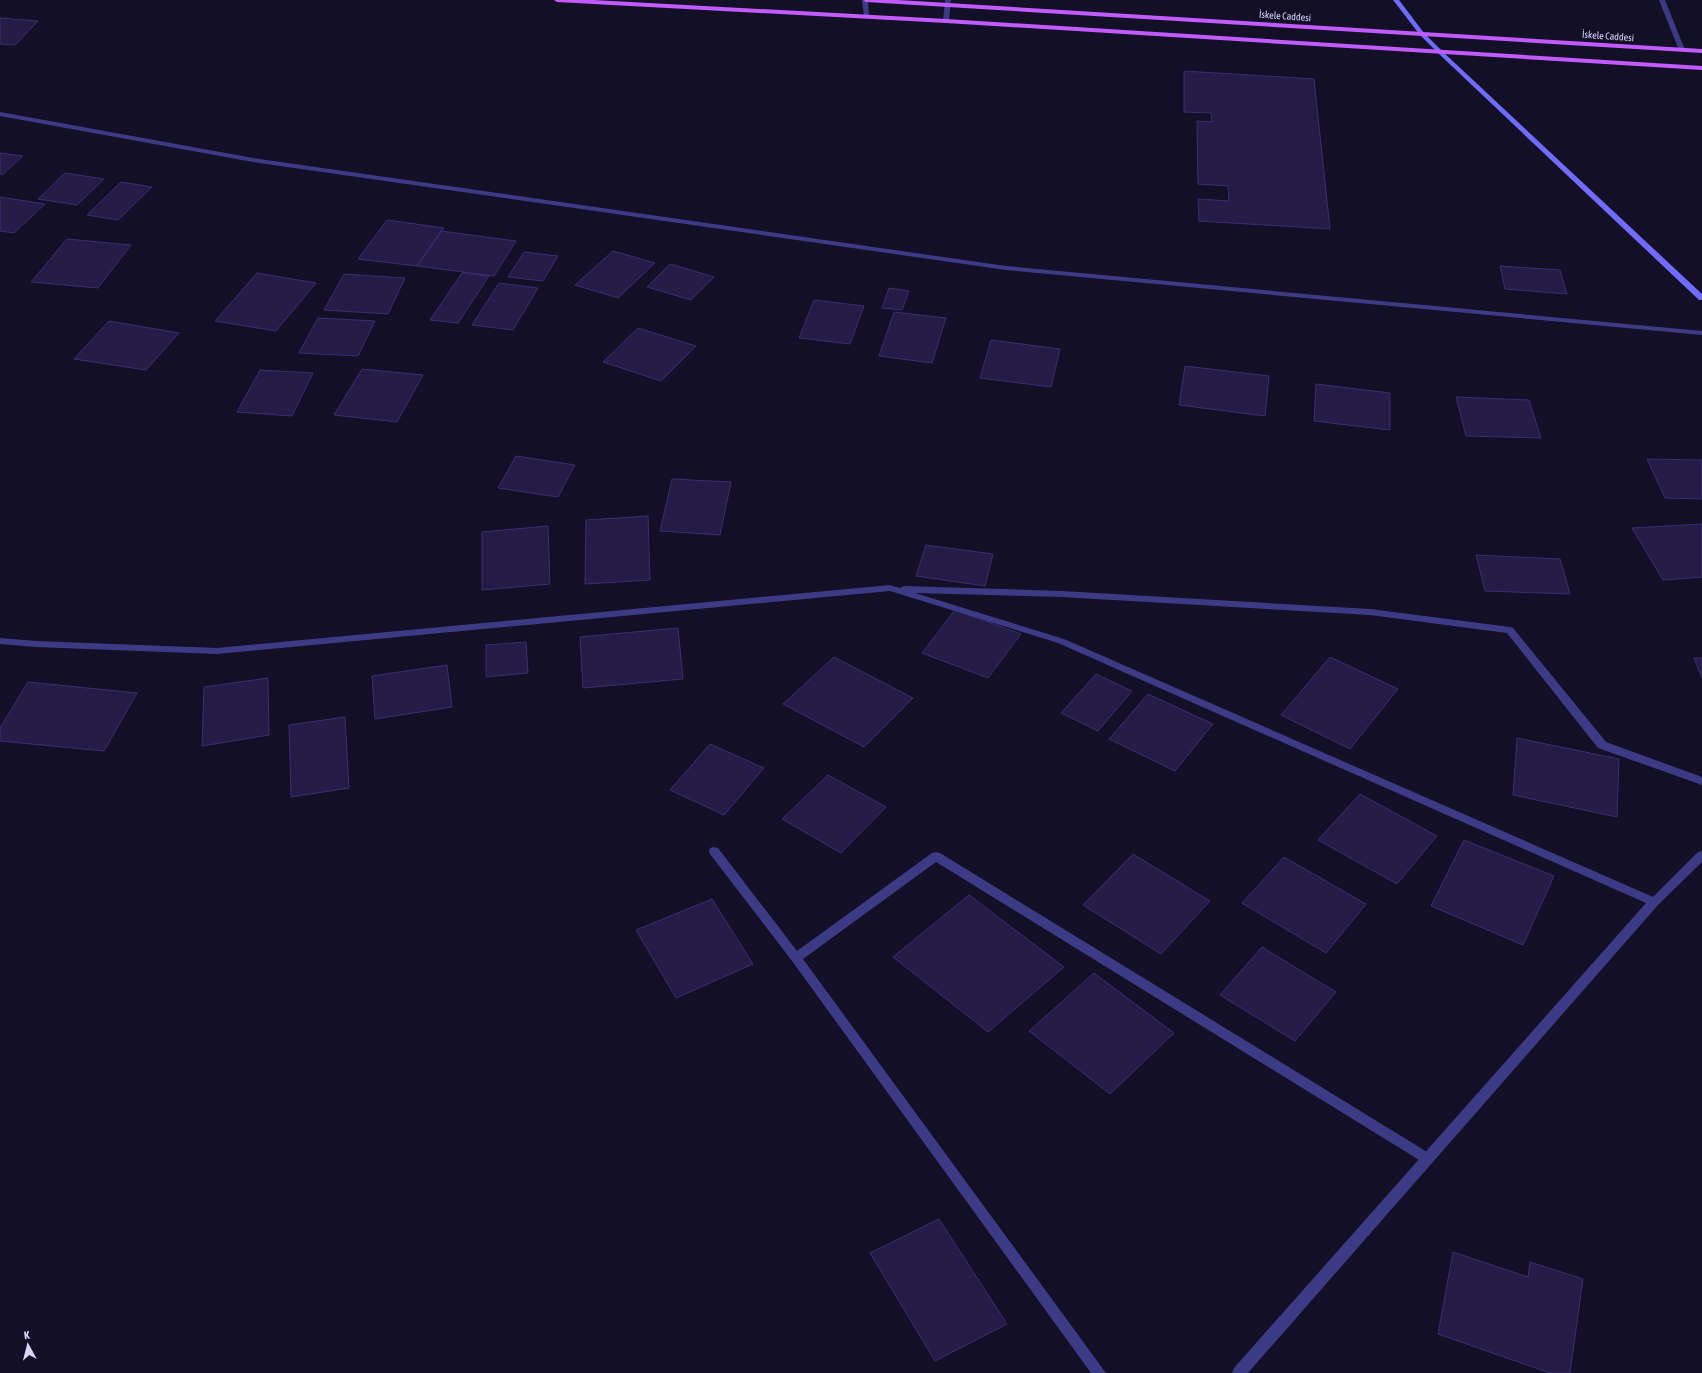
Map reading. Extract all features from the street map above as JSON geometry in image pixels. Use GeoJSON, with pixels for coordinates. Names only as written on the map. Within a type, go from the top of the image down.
{"type":"FeatureCollection","features":[{"type":"Feature","properties":{"kind":"main road"},"geometry":{"type":"LineString","coordinates":[[557,0],[946,21],[1702,68]]}},
{"type":"Feature","properties":{"kind":"main road","name":"İskele Caddesi"},"geometry":{"type":"LineString","coordinates":[[866,0],[948,2],[1702,51]]}},
{"type":"Feature","properties":{"kind":"street"},"geometry":{"type":"LineString","coordinates":[[866,0],[867,17]]}},
{"type":"Feature","properties":{"kind":"street"},"geometry":{"type":"LineString","coordinates":[[1396,0],[1422,34],[1440,52],[1702,298]]}},
{"type":"Feature","properties":{"kind":"street"},"geometry":{"type":"LineString","coordinates":[[1662,0],[1682,50]]}},
{"type":"Feature","properties":{"kind":"street"},"geometry":{"type":"LineString","coordinates":[[946,21],[948,2]]}},
{"type":"Feature","properties":{"kind":"street"},"geometry":{"type":"LineString","coordinates":[[0,114],[253,160],[1006,268],[1702,333]]}},
{"type":"Feature","properties":{"kind":"street"},"geometry":{"type":"LineString","coordinates":[[890,588],[1061,641],[1654,902]]}},
{"type":"Feature","properties":{"kind":"street"},"geometry":{"type":"LineString","coordinates":[[0,641],[36,644],[217,651],[890,588],[1062,594],[1370,612],[1510,630],[1602,745],[1702,781]]}},
{"type":"Feature","properties":{"kind":"street"},"geometry":{"type":"LineString","coordinates":[[714,852],[796,958],[1100,1373]]}},
{"type":"Feature","properties":{"kind":"street"},"geometry":{"type":"LineString","coordinates":[[1239,1373],[1654,902],[1702,855]]}},
{"type":"Feature","properties":{"kind":"street"},"geometry":{"type":"LineString","coordinates":[[796,958],[936,856],[1428,1159]]}},
{"type":"Feature","properties":{"kind":"building"},"geometry":{"type":"Polygon","coordinates":[[[0,18],[38,21],[15,45],[0,44],[0,18]]]}},
{"type":"Feature","properties":{"kind":"building"},"geometry":{"type":"Polygon","coordinates":[[[1184,71],[1314,79],[1330,229],[1199,221],[1198,199],[1229,201],[1228,186],[1198,184],[1197,121],[1212,122],[1211,113],[1184,112],[1184,71]]]}},
{"type":"Feature","properties":{"kind":"building"},"geometry":{"type":"Polygon","coordinates":[[[0,153],[23,156],[2,175],[0,174],[0,153]]]}},
{"type":"Feature","properties":{"kind":"building"},"geometry":{"type":"Polygon","coordinates":[[[65,173],[104,179],[77,205],[38,199],[65,173]]]}},
{"type":"Feature","properties":{"kind":"building"},"geometry":{"type":"Polygon","coordinates":[[[121,182],[152,187],[118,220],[87,215],[121,182]]]}},
{"type":"Feature","properties":{"kind":"building"},"geometry":{"type":"Polygon","coordinates":[[[0,197],[45,204],[14,233],[0,231],[0,197]]]}},
{"type":"Feature","properties":{"kind":"building"},"geometry":{"type":"Polygon","coordinates":[[[387,220],[444,228],[417,266],[358,259],[387,220]]]}},
{"type":"Feature","properties":{"kind":"building"},"geometry":{"type":"Polygon","coordinates":[[[441,231],[516,241],[494,276],[417,266],[441,231]]]}},
{"type":"Feature","properties":{"kind":"building"},"geometry":{"type":"Polygon","coordinates":[[[67,239],[131,245],[98,288],[31,282],[67,239]]]}},
{"type":"Feature","properties":{"kind":"building"},"geometry":{"type":"Polygon","coordinates":[[[613,251],[655,263],[618,298],[575,285],[613,251]]]}},
{"type":"Feature","properties":{"kind":"building"},"geometry":{"type":"Polygon","coordinates":[[[524,252],[558,256],[543,281],[508,277],[524,252]]]}},
{"type":"Feature","properties":{"kind":"building"},"geometry":{"type":"Polygon","coordinates":[[[670,264],[714,277],[691,300],[647,287],[670,264]]]}},
{"type":"Feature","properties":{"kind":"building"},"geometry":{"type":"Polygon","coordinates":[[[1500,266],[1560,270],[1567,294],[1505,289],[1500,266]]]}},
{"type":"Feature","properties":{"kind":"building"},"geometry":{"type":"Polygon","coordinates":[[[257,273],[316,283],[276,331],[215,321],[257,273]]]}},
{"type":"Feature","properties":{"kind":"building"},"geometry":{"type":"Polygon","coordinates":[[[462,273],[489,276],[458,323],[430,320],[462,273]]]}},
{"type":"Feature","properties":{"kind":"building"},"geometry":{"type":"Polygon","coordinates":[[[344,274],[405,278],[388,314],[324,310],[344,274]]]}},
{"type":"Feature","properties":{"kind":"building"},"geometry":{"type":"Polygon","coordinates":[[[499,283],[538,288],[513,330],[472,325],[499,283]]]}},
{"type":"Feature","properties":{"kind":"building"},"geometry":{"type":"Polygon","coordinates":[[[889,288],[909,291],[902,310],[882,308],[889,288]]]}},
{"type":"Feature","properties":{"kind":"building"},"geometry":{"type":"Polygon","coordinates":[[[814,300],[864,306],[850,344],[799,338],[814,300]]]}},
{"type":"Feature","properties":{"kind":"building"},"geometry":{"type":"Polygon","coordinates":[[[894,312],[946,318],[932,363],[879,356],[894,312]]]}},
{"type":"Feature","properties":{"kind":"building"},"geometry":{"type":"Polygon","coordinates":[[[318,318],[375,321],[358,356],[299,353],[318,318]]]}},
{"type":"Feature","properties":{"kind":"building"},"geometry":{"type":"Polygon","coordinates":[[[109,321],[179,333],[146,370],[74,359],[109,321]]]}},
{"type":"Feature","properties":{"kind":"building"},"geometry":{"type":"Polygon","coordinates":[[[638,328],[696,346],[661,381],[603,362],[638,328]]]}},
{"type":"Feature","properties":{"kind":"building"},"geometry":{"type":"Polygon","coordinates":[[[991,340],[1060,349],[1051,387],[980,378],[991,340]]]}},
{"type":"Feature","properties":{"kind":"building"},"geometry":{"type":"Polygon","coordinates":[[[1185,366],[1269,376],[1265,416],[1179,405],[1185,366]]]}},
{"type":"Feature","properties":{"kind":"building"},"geometry":{"type":"Polygon","coordinates":[[[362,369],[423,375],[397,422],[334,415],[362,369]]]}},
{"type":"Feature","properties":{"kind":"building"},"geometry":{"type":"Polygon","coordinates":[[[260,370],[313,373],[292,416],[237,412],[260,370]]]}},
{"type":"Feature","properties":{"kind":"building"},"geometry":{"type":"Polygon","coordinates":[[[1316,384],[1390,393],[1390,430],[1314,421],[1316,384]]]}},
{"type":"Feature","properties":{"kind":"building"},"geometry":{"type":"Polygon","coordinates":[[[1456,397],[1529,400],[1541,438],[1466,436],[1456,397]]]}},
{"type":"Feature","properties":{"kind":"building"},"geometry":{"type":"Polygon","coordinates":[[[516,456],[575,465],[558,497],[498,488],[516,456]]]}},
{"type":"Feature","properties":{"kind":"building"},"geometry":{"type":"Polygon","coordinates":[[[1647,459],[1702,460],[1702,499],[1665,498],[1647,459]]]}},
{"type":"Feature","properties":{"kind":"building"},"geometry":{"type":"Polygon","coordinates":[[[672,479],[731,482],[720,535],[660,531],[672,479]]]}},
{"type":"Feature","properties":{"kind":"building"},"geometry":{"type":"Polygon","coordinates":[[[648,516],[650,580],[585,584],[586,520],[648,516]]]}},
{"type":"Feature","properties":{"kind":"building"},"geometry":{"type":"Polygon","coordinates":[[[1702,524],[1702,577],[1663,580],[1632,528],[1702,524]]]}},
{"type":"Feature","properties":{"kind":"building"},"geometry":{"type":"Polygon","coordinates":[[[548,526],[550,584],[482,590],[482,532],[548,526]]]}},
{"type":"Feature","properties":{"kind":"building"},"geometry":{"type":"Polygon","coordinates":[[[926,545],[993,554],[985,586],[916,576],[926,545]]]}},
{"type":"Feature","properties":{"kind":"building"},"geometry":{"type":"Polygon","coordinates":[[[1476,555],[1560,559],[1570,594],[1485,591],[1476,555]]]}},
{"type":"Feature","properties":{"kind":"building"},"geometry":{"type":"Polygon","coordinates":[[[955,610],[1021,634],[988,678],[922,653],[955,610]]]}},
{"type":"Feature","properties":{"kind":"building"},"geometry":{"type":"Polygon","coordinates":[[[678,628],[683,679],[583,688],[580,637],[678,628]]]}},
{"type":"Feature","properties":{"kind":"building"},"geometry":{"type":"Polygon","coordinates":[[[526,642],[528,673],[486,677],[486,645],[526,642]]]}},
{"type":"Feature","properties":{"kind":"building"},"geometry":{"type":"Polygon","coordinates":[[[834,657],[913,698],[864,747],[783,704],[834,657]]]}},
{"type":"Feature","properties":{"kind":"building"},"geometry":{"type":"Polygon","coordinates":[[[1330,657],[1398,689],[1350,749],[1281,715],[1330,657]]]}},
{"type":"Feature","properties":{"kind":"building"},"geometry":{"type":"Polygon","coordinates":[[[1694,658],[1702,658],[1702,678],[1694,658]]]}},
{"type":"Feature","properties":{"kind":"building"},"geometry":{"type":"Polygon","coordinates":[[[447,665],[452,707],[375,719],[372,676],[447,665]]]}},
{"type":"Feature","properties":{"kind":"building"},"geometry":{"type":"Polygon","coordinates":[[[1096,674],[1132,691],[1098,731],[1061,713],[1096,674]]]}},
{"type":"Feature","properties":{"kind":"building"},"geometry":{"type":"Polygon","coordinates":[[[268,678],[269,735],[202,746],[204,687],[268,678]]]}},
{"type":"Feature","properties":{"kind":"building"},"geometry":{"type":"Polygon","coordinates":[[[28,682],[137,693],[104,751],[0,741],[0,728],[28,682]]]}},
{"type":"Feature","properties":{"kind":"building"},"geometry":{"type":"Polygon","coordinates":[[[1148,694],[1213,724],[1175,771],[1109,739],[1148,694]]]}},
{"type":"Feature","properties":{"kind":"building"},"geometry":{"type":"Polygon","coordinates":[[[345,717],[349,788],[291,797],[289,725],[345,717]]]}},
{"type":"Feature","properties":{"kind":"building"},"geometry":{"type":"Polygon","coordinates":[[[1517,738],[1619,759],[1617,817],[1513,795],[1517,738]]]}},
{"type":"Feature","properties":{"kind":"building"},"geometry":{"type":"Polygon","coordinates":[[[710,744],[764,768],[724,815],[670,790],[710,744]]]}},
{"type":"Feature","properties":{"kind":"building"},"geometry":{"type":"Polygon","coordinates":[[[828,775],[886,807],[841,853],[782,819],[828,775]]]}},
{"type":"Feature","properties":{"kind":"building"},"geometry":{"type":"Polygon","coordinates":[[[1360,794],[1437,836],[1397,884],[1318,840],[1360,794]]]}},
{"type":"Feature","properties":{"kind":"building"},"geometry":{"type":"Polygon","coordinates":[[[1464,840],[1554,876],[1523,945],[1431,906],[1464,840]]]}},
{"type":"Feature","properties":{"kind":"building"},"geometry":{"type":"Polygon","coordinates":[[[1133,854],[1210,901],[1161,954],[1083,905],[1133,854]]]}},
{"type":"Feature","properties":{"kind":"building"},"geometry":{"type":"Polygon","coordinates":[[[1284,857],[1366,904],[1326,953],[1242,903],[1284,857]]]}},
{"type":"Feature","properties":{"kind":"building"},"geometry":{"type":"Polygon","coordinates":[[[969,895],[1064,967],[988,1032],[893,957],[969,895]]]}},
{"type":"Feature","properties":{"kind":"building"},"geometry":{"type":"Polygon","coordinates":[[[712,899],[753,964],[676,998],[636,930],[712,899]]]}},
{"type":"Feature","properties":{"kind":"building"},"geometry":{"type":"Polygon","coordinates":[[[1262,947],[1336,992],[1295,1041],[1220,995],[1262,947]]]}},
{"type":"Feature","properties":{"kind":"building"},"geometry":{"type":"Polygon","coordinates":[[[1094,973],[1174,1033],[1110,1094],[1029,1031],[1094,973]]]}},
{"type":"Feature","properties":{"kind":"building"},"geometry":{"type":"Polygon","coordinates":[[[939,1219],[1007,1324],[935,1361],[870,1253],[939,1219]]]}},
{"type":"Feature","properties":{"kind":"building"},"geometry":{"type":"Polygon","coordinates":[[[1453,1252],[1528,1277],[1530,1262],[1583,1279],[1570,1373],[1550,1373],[1438,1334],[1453,1252]]]}}]}
